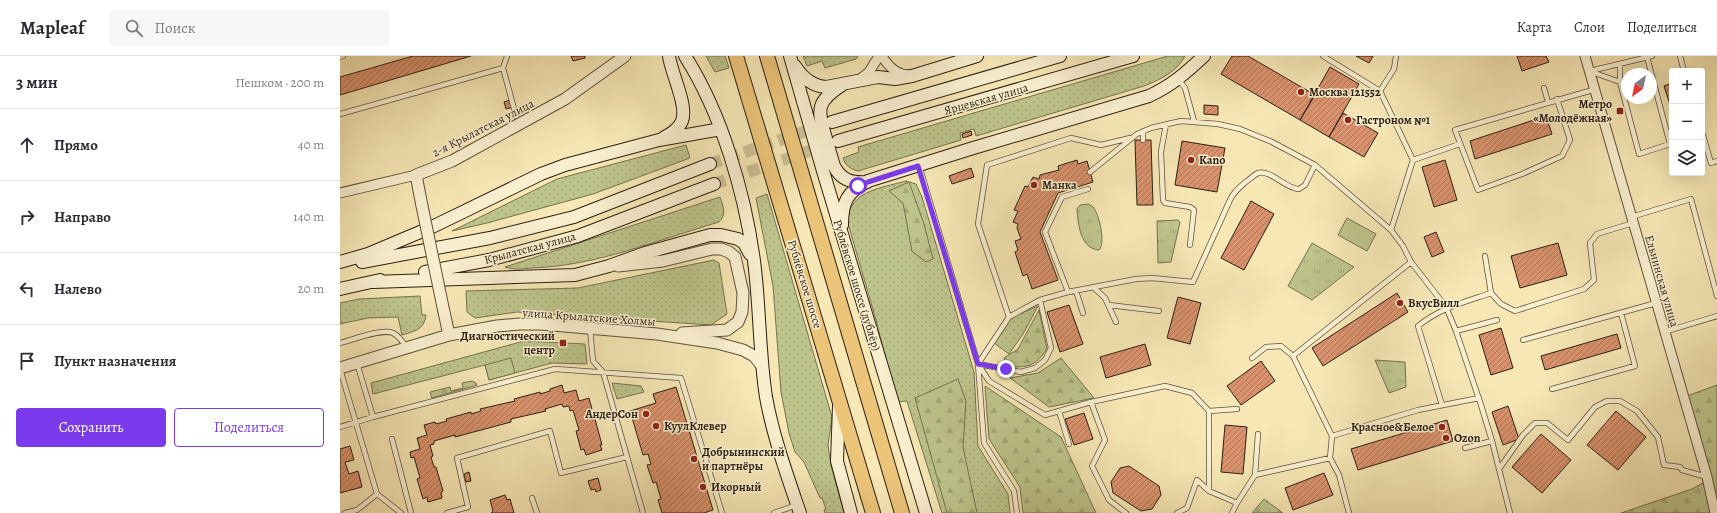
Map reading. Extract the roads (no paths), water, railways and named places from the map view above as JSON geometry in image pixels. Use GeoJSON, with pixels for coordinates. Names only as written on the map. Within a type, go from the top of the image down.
{"type":"FeatureCollection","features":[{"type":"Feature","properties":{"kind":"main road"},"geometry":{"type":"LineString","coordinates":[[659,140],[672,133],[680,125],[683,119],[683,105],[669,56]]}},
{"type":"Feature","properties":{"kind":"main road"},"geometry":{"type":"LineString","coordinates":[[685,56],[705,92],[721,129],[741,198],[754,262],[762,366],[766,397],[775,434],[798,509]]}},
{"type":"Feature","properties":{"kind":"main road","name":"Рублёвское шоссе"},"geometry":{"type":"LineString","coordinates":[[736,56],[872,513]]}},
{"type":"Feature","properties":{"kind":"main road"},"geometry":{"type":"LineString","coordinates":[[767,56],[902,513]]}},
{"type":"Feature","properties":{"kind":"main road"},"geometry":{"type":"LineString","coordinates":[[791,58],[800,73],[818,86],[843,84],[878,77],[895,79],[912,76],[977,56]]}},
{"type":"Feature","properties":{"kind":"main road","name":"Ярцевская улица"},"geometry":{"type":"LineString","coordinates":[[832,122],[1060,56]]}},
{"type":"Feature","properties":{"kind":"main road","name":"Ярцевская улица"},"geometry":{"type":"LineString","coordinates":[[838,141],[1133,56]]}},
{"type":"Feature","properties":{"kind":"main road"},"geometry":{"type":"LineString","coordinates":[[843,236],[842,215],[847,197],[858,186],[970,149],[1149,96],[1165,89],[1204,56]]}},
{"type":"Feature","properties":{"kind":"main road","name":"Рублёвское шоссе (дублёр)"},"geometry":{"type":"LineString","coordinates":[[791,58],[926,513]]}},
{"type":"Feature","properties":{"kind":"main road"},"geometry":{"type":"LineString","coordinates":[[843,84],[826,97],[821,108],[819,118],[834,166],[838,173],[846,180],[851,182],[868,182]]}},
{"type":"Feature","properties":{"kind":"main road"},"geometry":{"type":"LineString","coordinates":[[340,262],[368,254],[432,227],[541,174],[565,165],[659,140],[721,129]]}},
{"type":"Feature","properties":{"kind":"main road","name":"Крылатская улица"},"geometry":{"type":"LineString","coordinates":[[340,266],[490,238],[574,216],[710,164]]}},
{"type":"Feature","properties":{"kind":"main road","name":"Крылатская улица"},"geometry":{"type":"LineString","coordinates":[[340,289],[489,260],[578,236],[714,184]]}},
{"type":"Feature","properties":{"kind":"main road"},"geometry":{"type":"LineString","coordinates":[[373,282],[575,275],[609,266],[644,253],[710,235],[722,235],[738,239],[744,244],[754,262]]}},
{"type":"Feature","properties":{"kind":"main road"},"geometry":{"type":"LineString","coordinates":[[838,396],[839,416],[836,435],[836,461],[851,513]]}},
{"type":"Feature","properties":{"kind":"street","name":"2-я Крылатская улица"},"geometry":{"type":"LineString","coordinates":[[340,193],[416,175],[452,161],[566,99],[625,56]]}},
{"type":"Feature","properties":{"kind":"street"},"geometry":{"type":"LineString","coordinates":[[859,80],[869,72],[879,56]]}},
{"type":"Feature","properties":{"kind":"street"},"geometry":{"type":"LineString","coordinates":[[882,56],[894,71],[903,75],[912,76]]}},
{"type":"Feature","properties":{"kind":"street","name":"Ельнинская улица"},"geometry":{"type":"LineString","coordinates":[[1585,56],[1596,89],[1664,332],[1707,477],[1715,513]]}},
{"type":"Feature","properties":{"kind":"street"},"geometry":{"type":"LineString","coordinates":[[416,175],[449,335]]}},
{"type":"Feature","properties":{"kind":"street"},"geometry":{"type":"LineString","coordinates":[[609,266],[663,261],[712,249],[721,249],[729,252],[735,257],[742,293],[742,312],[738,322],[727,330],[657,334]]}},
{"type":"Feature","properties":{"kind":"street","name":"улица Крылатские Холмы"},"geometry":{"type":"LineString","coordinates":[[340,368],[449,335],[497,326],[520,324],[541,324],[657,334],[733,346],[754,356],[762,366]]}},
{"type":"Feature","properties":{"kind":"lane"},"geometry":{"type":"LineString","coordinates":[[507,56],[503,68],[516,116]]}},
{"type":"Feature","properties":{"kind":"lane"},"geometry":{"type":"LineString","coordinates":[[1323,56],[1380,91],[1413,160],[1391,230]]}},
{"type":"Feature","properties":{"kind":"lane"},"geometry":{"type":"LineString","coordinates":[[1380,91],[1394,69],[1396,56]]}},
{"type":"Feature","properties":{"kind":"lane"},"geometry":{"type":"LineString","coordinates":[[1680,56],[1683,68]]}},
{"type":"Feature","properties":{"kind":"lane"},"geometry":{"type":"LineString","coordinates":[[1590,71],[1649,57],[1670,144],[1639,154],[1620,82],[1620,64]]}},
{"type":"Feature","properties":{"kind":"lane"},"geometry":{"type":"LineString","coordinates":[[340,114],[503,68]]}},
{"type":"Feature","properties":{"kind":"lane"},"geometry":{"type":"LineString","coordinates":[[1590,71],[1620,82]]}},
{"type":"Feature","properties":{"kind":"lane"},"geometry":{"type":"LineString","coordinates":[[1178,79],[1185,88],[1194,121]]}},
{"type":"Feature","properties":{"kind":"lane"},"geometry":{"type":"LineString","coordinates":[[1544,88],[1548,102]]}},
{"type":"Feature","properties":{"kind":"lane"},"geometry":{"type":"LineString","coordinates":[[1557,99],[1570,140],[1562,156],[1522,174],[1478,190],[1455,130],[1557,99],[1596,89]]}},
{"type":"Feature","properties":{"kind":"lane"},"geometry":{"type":"LineString","coordinates":[[1090,172],[1131,138],[1143,132],[1166,124],[1194,121],[1218,124],[1256,135],[1315,165],[1391,230],[1403,246],[1411,262],[1446,307],[1456,331],[1479,398],[1492,440],[1510,513]]}},
{"type":"Feature","properties":{"kind":"lane"},"geometry":{"type":"LineString","coordinates":[[1166,124],[1161,149],[1163,200],[1165,203],[1190,207],[1194,210],[1190,245]]}},
{"type":"Feature","properties":{"kind":"lane"},"geometry":{"type":"LineString","coordinates":[[1143,132],[1143,140]]}},
{"type":"Feature","properties":{"kind":"lane"},"geometry":{"type":"LineString","coordinates":[[1010,317],[978,224],[987,165],[1071,138],[1101,145],[1131,138]]}},
{"type":"Feature","properties":{"kind":"lane"},"geometry":{"type":"LineString","coordinates":[[1704,140],[1711,163],[1717,162]]}},
{"type":"Feature","properties":{"kind":"lane"},"geometry":{"type":"LineString","coordinates":[[1413,160],[1460,144]]}},
{"type":"Feature","properties":{"kind":"lane"},"geometry":{"type":"LineString","coordinates":[[978,364],[1010,317],[1040,300],[1068,292],[1143,278],[1193,282],[1230,200],[1237,189],[1256,174],[1262,173],[1268,174],[1293,188],[1299,188],[1305,185],[1315,165]]}},
{"type":"Feature","properties":{"kind":"lane"},"geometry":{"type":"LineString","coordinates":[[918,166],[978,364],[984,443],[1014,491],[1017,513]]}},
{"type":"Feature","properties":{"kind":"lane"},"geometry":{"type":"LineString","coordinates":[[1068,292],[1045,232],[1062,197],[1088,189]]}},
{"type":"Feature","properties":{"kind":"lane"},"geometry":{"type":"LineString","coordinates":[[1485,256],[1491,293],[1501,304],[1515,311],[1584,289],[1594,280],[1590,243],[1598,234],[1691,198],[1717,296]]}},
{"type":"Feature","properties":{"kind":"lane"},"geometry":{"type":"LineString","coordinates":[[1293,356],[1411,262]]}},
{"type":"Feature","properties":{"kind":"lane"},"geometry":{"type":"LineString","coordinates":[[1093,287],[1106,298],[1116,322]]}},
{"type":"Feature","properties":{"kind":"lane"},"geometry":{"type":"LineString","coordinates":[[1076,291],[1083,313]]}},
{"type":"Feature","properties":{"kind":"lane"},"geometry":{"type":"LineString","coordinates":[[1442,405],[1418,326],[1429,316],[1446,307],[1491,293]]}},
{"type":"Feature","properties":{"kind":"lane"},"geometry":{"type":"LineString","coordinates":[[978,364],[1021,372],[1035,368],[1045,360],[1051,348],[1040,300]]}},
{"type":"Feature","properties":{"kind":"lane"},"geometry":{"type":"LineString","coordinates":[[1523,340],[1656,303]]}},
{"type":"Feature","properties":{"kind":"lane"},"geometry":{"type":"LineString","coordinates":[[1109,305],[1159,311]]}},
{"type":"Feature","properties":{"kind":"lane"},"geometry":{"type":"LineString","coordinates":[[1552,389],[1635,366],[1622,313]]}},
{"type":"Feature","properties":{"kind":"lane"},"geometry":{"type":"LineString","coordinates":[[1664,332],[1717,316]]}},
{"type":"Feature","properties":{"kind":"lane"},"geometry":{"type":"LineString","coordinates":[[1456,331],[1497,320]]}},
{"type":"Feature","properties":{"kind":"lane"},"geometry":{"type":"LineString","coordinates":[[590,328],[593,361],[604,372],[643,513]]}},
{"type":"Feature","properties":{"kind":"lane"},"geometry":{"type":"LineString","coordinates":[[340,344],[384,331],[392,333],[400,339],[406,347]]}},
{"type":"Feature","properties":{"kind":"lane"},"geometry":{"type":"LineString","coordinates":[[1252,358],[1266,347],[1281,346],[1293,356],[1332,436],[1330,458],[1339,475],[1349,513]]}},
{"type":"Feature","properties":{"kind":"lane"},"geometry":{"type":"LineString","coordinates":[[357,362],[373,417]]}},
{"type":"Feature","properties":{"kind":"lane"},"geometry":{"type":"LineString","coordinates":[[978,364],[989,381],[1045,415],[1091,402],[1165,386],[1192,393],[1209,411],[1209,492]]}},
{"type":"Feature","properties":{"kind":"lane"},"geometry":{"type":"LineString","coordinates":[[340,368],[377,494],[401,513]]}},
{"type":"Feature","properties":{"kind":"lane"},"geometry":{"type":"LineString","coordinates":[[340,427],[555,369],[681,378],[722,513]]}},
{"type":"Feature","properties":{"kind":"lane"},"geometry":{"type":"LineString","coordinates":[[1332,436],[1418,410],[1479,398]]}},
{"type":"Feature","properties":{"kind":"lane"},"geometry":{"type":"LineString","coordinates":[[1499,469],[1523,436],[1535,423],[1547,422],[1568,440],[1595,407],[1607,401],[1620,401],[1637,411],[1658,436],[1664,465],[1680,467],[1682,470],[1707,477]]}},
{"type":"Feature","properties":{"kind":"lane"},"geometry":{"type":"LineString","coordinates":[[1091,402],[1105,440],[1092,466],[1109,500],[1126,513]]}},
{"type":"Feature","properties":{"kind":"lane"},"geometry":{"type":"LineString","coordinates":[[1209,411],[1237,409]]}},
{"type":"Feature","properties":{"kind":"lane"},"geometry":{"type":"LineString","coordinates":[[1059,411],[1068,444]]}},
{"type":"Feature","properties":{"kind":"lane"},"geometry":{"type":"LineString","coordinates":[[447,513],[468,507],[457,458],[550,431],[561,473],[627,457]]}},
{"type":"Feature","properties":{"kind":"lane"},"geometry":{"type":"LineString","coordinates":[[1232,513],[1255,475],[1258,434]]}},
{"type":"Feature","properties":{"kind":"lane"},"geometry":{"type":"LineString","coordinates":[[392,439],[411,513]]}},
{"type":"Feature","properties":{"kind":"lane"},"geometry":{"type":"LineString","coordinates":[[1465,448],[1492,440]]}},
{"type":"Feature","properties":{"kind":"lane"},"geometry":{"type":"LineString","coordinates":[[1255,475],[1330,458]]}},
{"type":"Feature","properties":{"kind":"lane"},"geometry":{"type":"LineString","coordinates":[[1177,513],[1187,508],[1197,480],[1209,492],[1237,503]]}},
{"type":"Feature","properties":{"kind":"lane"},"geometry":{"type":"LineString","coordinates":[[346,513],[357,510],[377,494]]}},
{"type":"Feature","properties":{"kind":"lane"},"geometry":{"type":"LineString","coordinates":[[532,498],[537,513]]}},
{"type":"Feature","properties":{"kind":"lane"},"geometry":{"type":"LineString","coordinates":[[774,513],[798,509]]}},
{"type":"Feature","properties":{"kind":"tunnel"},"geometry":{"type":"LineString","coordinates":[[710,164],[821,126]]}},
{"type":"Feature","properties":{"kind":"tunnel"},"geometry":{"type":"LineString","coordinates":[[714,184],[826,145]]}},
{"type":"Feature","properties":{"kind":"place","name":"Москва 121552"},"geometry":{"type":"Point","coordinates":[1301,92]}},
{"type":"Feature","properties":{"kind":"place","name":"Метро «Молодёжная»"},"geometry":{"type":"Point","coordinates":[1620,111]}},
{"type":"Feature","properties":{"kind":"place","name":"Гастроном №1"},"geometry":{"type":"Point","coordinates":[1348,120]}},
{"type":"Feature","properties":{"kind":"place","name":"Kano"},"geometry":{"type":"Point","coordinates":[1191,160]}},
{"type":"Feature","properties":{"kind":"place","name":"Манка"},"geometry":{"type":"Point","coordinates":[1034,185]}},
{"type":"Feature","properties":{"kind":"place","name":"ВкусВилл"},"geometry":{"type":"Point","coordinates":[1400,303]}},
{"type":"Feature","properties":{"kind":"place","name":"Диагностический центр"},"geometry":{"type":"Point","coordinates":[563,343]}},
{"type":"Feature","properties":{"kind":"place","name":"АндерСон"},"geometry":{"type":"Point","coordinates":[646,414]}},
{"type":"Feature","properties":{"kind":"place","name":"КуулКлевер"},"geometry":{"type":"Point","coordinates":[656,426]}},
{"type":"Feature","properties":{"kind":"place","name":"Красное&Белое"},"geometry":{"type":"Point","coordinates":[1442,427]}},
{"type":"Feature","properties":{"kind":"place","name":"Ozon"},"geometry":{"type":"Point","coordinates":[1446,438]}},
{"type":"Feature","properties":{"kind":"place","name":"Добрынинский и партнёры"},"geometry":{"type":"Point","coordinates":[694,459]}},
{"type":"Feature","properties":{"kind":"place","name":"Икорный"},"geometry":{"type":"Point","coordinates":[703,487]}}]}
